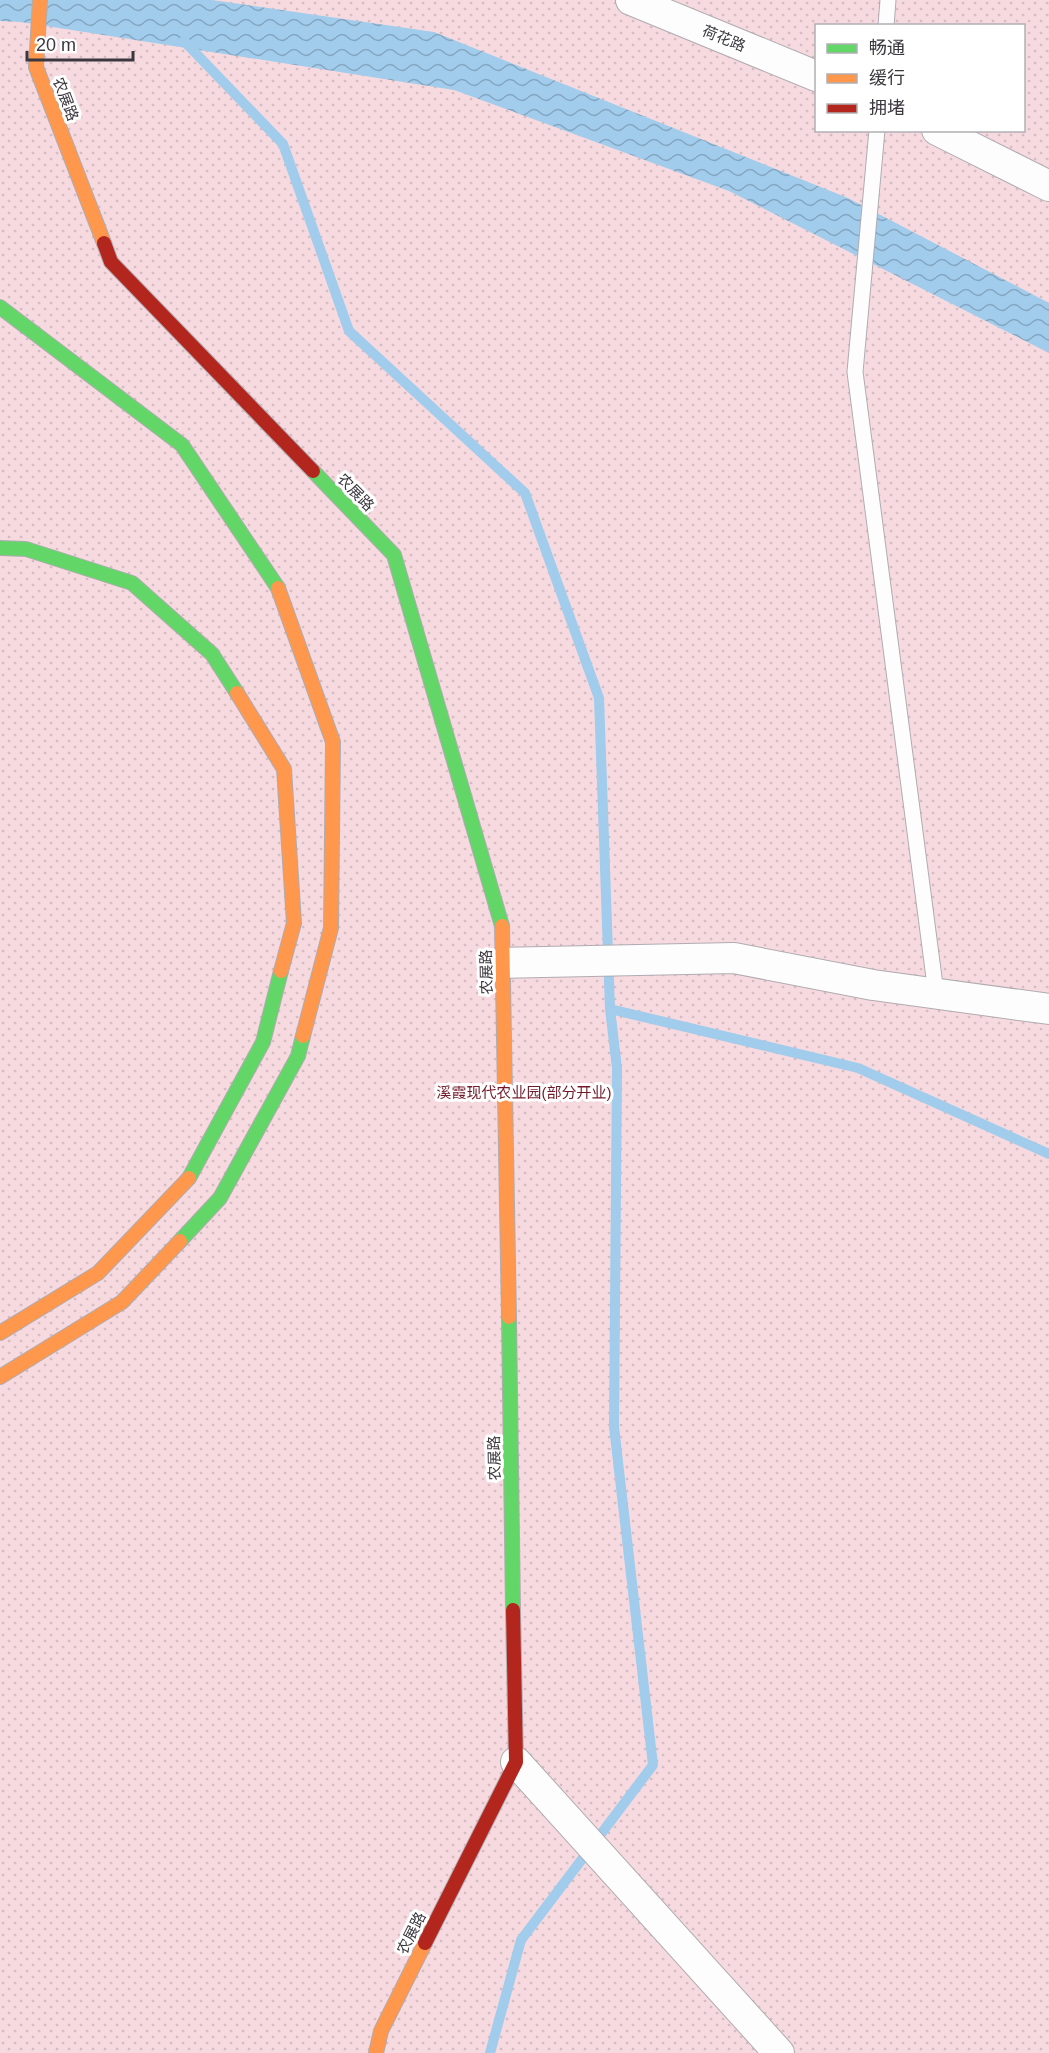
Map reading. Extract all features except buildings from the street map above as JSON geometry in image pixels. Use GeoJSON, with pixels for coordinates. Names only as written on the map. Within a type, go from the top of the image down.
{"type":"FeatureCollection","features":[{"type":"Feature","properties":{"kind":"main road","name":"农展路"},"geometry":{"type":"LineString","coordinates":[[40,1],[36,67],[111,262],[394,555],[502,924],[516,1762],[381,2031],[376,2053]]}},
{"type":"Feature","properties":{"kind":"main road"},"geometry":{"type":"LineString","coordinates":[[0,307],[182,445],[276,584],[333,742],[331,928],[298,1056],[220,1198],[122,1302],[0,1377]]}},
{"type":"Feature","properties":{"kind":"main road"},"geometry":{"type":"LineString","coordinates":[[0,548],[26,549],[132,583],[212,654],[284,769],[294,922],[263,1042],[190,1176],[98,1273],[0,1333]]}},
{"type":"Feature","properties":{"kind":"street","name":"荷花路"},"geometry":{"type":"LineString","coordinates":[[631,0],[815,76]]}},
{"type":"Feature","properties":{"kind":"street"},"geometry":{"type":"LineString","coordinates":[[941,132],[1049,186]]}},
{"type":"Feature","properties":{"kind":"street"},"geometry":{"type":"LineString","coordinates":[[502,963],[734,958],[873,984],[1049,1009]]}},
{"type":"Feature","properties":{"kind":"street"},"geometry":{"type":"LineString","coordinates":[[516,1762],[779,2053]]}},
{"type":"Feature","properties":{"kind":"lane"},"geometry":{"type":"LineString","coordinates":[[886,24],[888,0]]}},
{"type":"Feature","properties":{"kind":"lane"},"geometry":{"type":"LineString","coordinates":[[877,132],[855,372],[936,993]]}},
{"type":"Feature","properties":{"kind":"green space","name":"溪霞现代农业园(部分开业)"},"geometry":{"type":"Polygon","coordinates":[[[0,0],[1049,0],[1049,2053],[0,2053],[0,0]]]}},
{"type":"Feature","properties":{"kind":"water"},"geometry":{"type":"Polygon","coordinates":[[[0,0],[212,0],[434,32],[848,198],[1049,303],[1049,353],[729,191],[454,90],[21,22],[0,21],[0,0]]]}},
{"type":"Feature","properties":{"kind":"waterway"},"geometry":{"type":"LineString","coordinates":[[184,41],[283,144],[349,331],[525,493],[599,698],[610,1009],[617,1068],[614,1427],[653,1765],[521,1940],[490,2053]]}},
{"type":"Feature","properties":{"kind":"waterway"},"geometry":{"type":"LineString","coordinates":[[610,1009],[858,1068],[1049,1154]]}},
{"type":"Feature","properties":{"kind":"traffic: fast"},"geometry":{"type":"LineString","coordinates":[[0,307],[182,445],[278,588]]}},
{"type":"Feature","properties":{"kind":"traffic: fast"},"geometry":{"type":"LineString","coordinates":[[313,471],[394,555],[502,926]]}},
{"type":"Feature","properties":{"kind":"traffic: fast"},"geometry":{"type":"LineString","coordinates":[[0,548],[26,549],[132,583],[212,654],[237,693]]}},
{"type":"Feature","properties":{"kind":"traffic: fast"},"geometry":{"type":"LineString","coordinates":[[189,1178],[263,1042],[281,971]]}},
{"type":"Feature","properties":{"kind":"traffic: fast"},"geometry":{"type":"LineString","coordinates":[[180,1241],[220,1198],[298,1056],[303,1036]]}},
{"type":"Feature","properties":{"kind":"traffic: fast"},"geometry":{"type":"LineString","coordinates":[[509,1317],[513,1610]]}},
{"type":"Feature","properties":{"kind":"traffic: slow"},"geometry":{"type":"LineString","coordinates":[[40,0],[36,67],[104,243]]}},
{"type":"Feature","properties":{"kind":"traffic: slow"},"geometry":{"type":"LineString","coordinates":[[278,588],[333,742],[331,928],[303,1036]]}},
{"type":"Feature","properties":{"kind":"traffic: slow"},"geometry":{"type":"LineString","coordinates":[[237,693],[284,769],[294,923],[281,971]]}},
{"type":"Feature","properties":{"kind":"traffic: slow"},"geometry":{"type":"LineString","coordinates":[[502,926],[509,1317]]}},
{"type":"Feature","properties":{"kind":"traffic: slow"},"geometry":{"type":"LineString","coordinates":[[0,1333],[98,1273],[189,1178]]}},
{"type":"Feature","properties":{"kind":"traffic: slow"},"geometry":{"type":"LineString","coordinates":[[0,1377],[122,1302],[180,1241]]}},
{"type":"Feature","properties":{"kind":"traffic: slow"},"geometry":{"type":"LineString","coordinates":[[376,2053],[381,2031],[425,1943]]}},
{"type":"Feature","properties":{"kind":"traffic: jam"},"geometry":{"type":"LineString","coordinates":[[104,243],[111,262],[313,471]]}},
{"type":"Feature","properties":{"kind":"traffic: jam"},"geometry":{"type":"LineString","coordinates":[[425,1943],[516,1762],[513,1610]]}}]}
